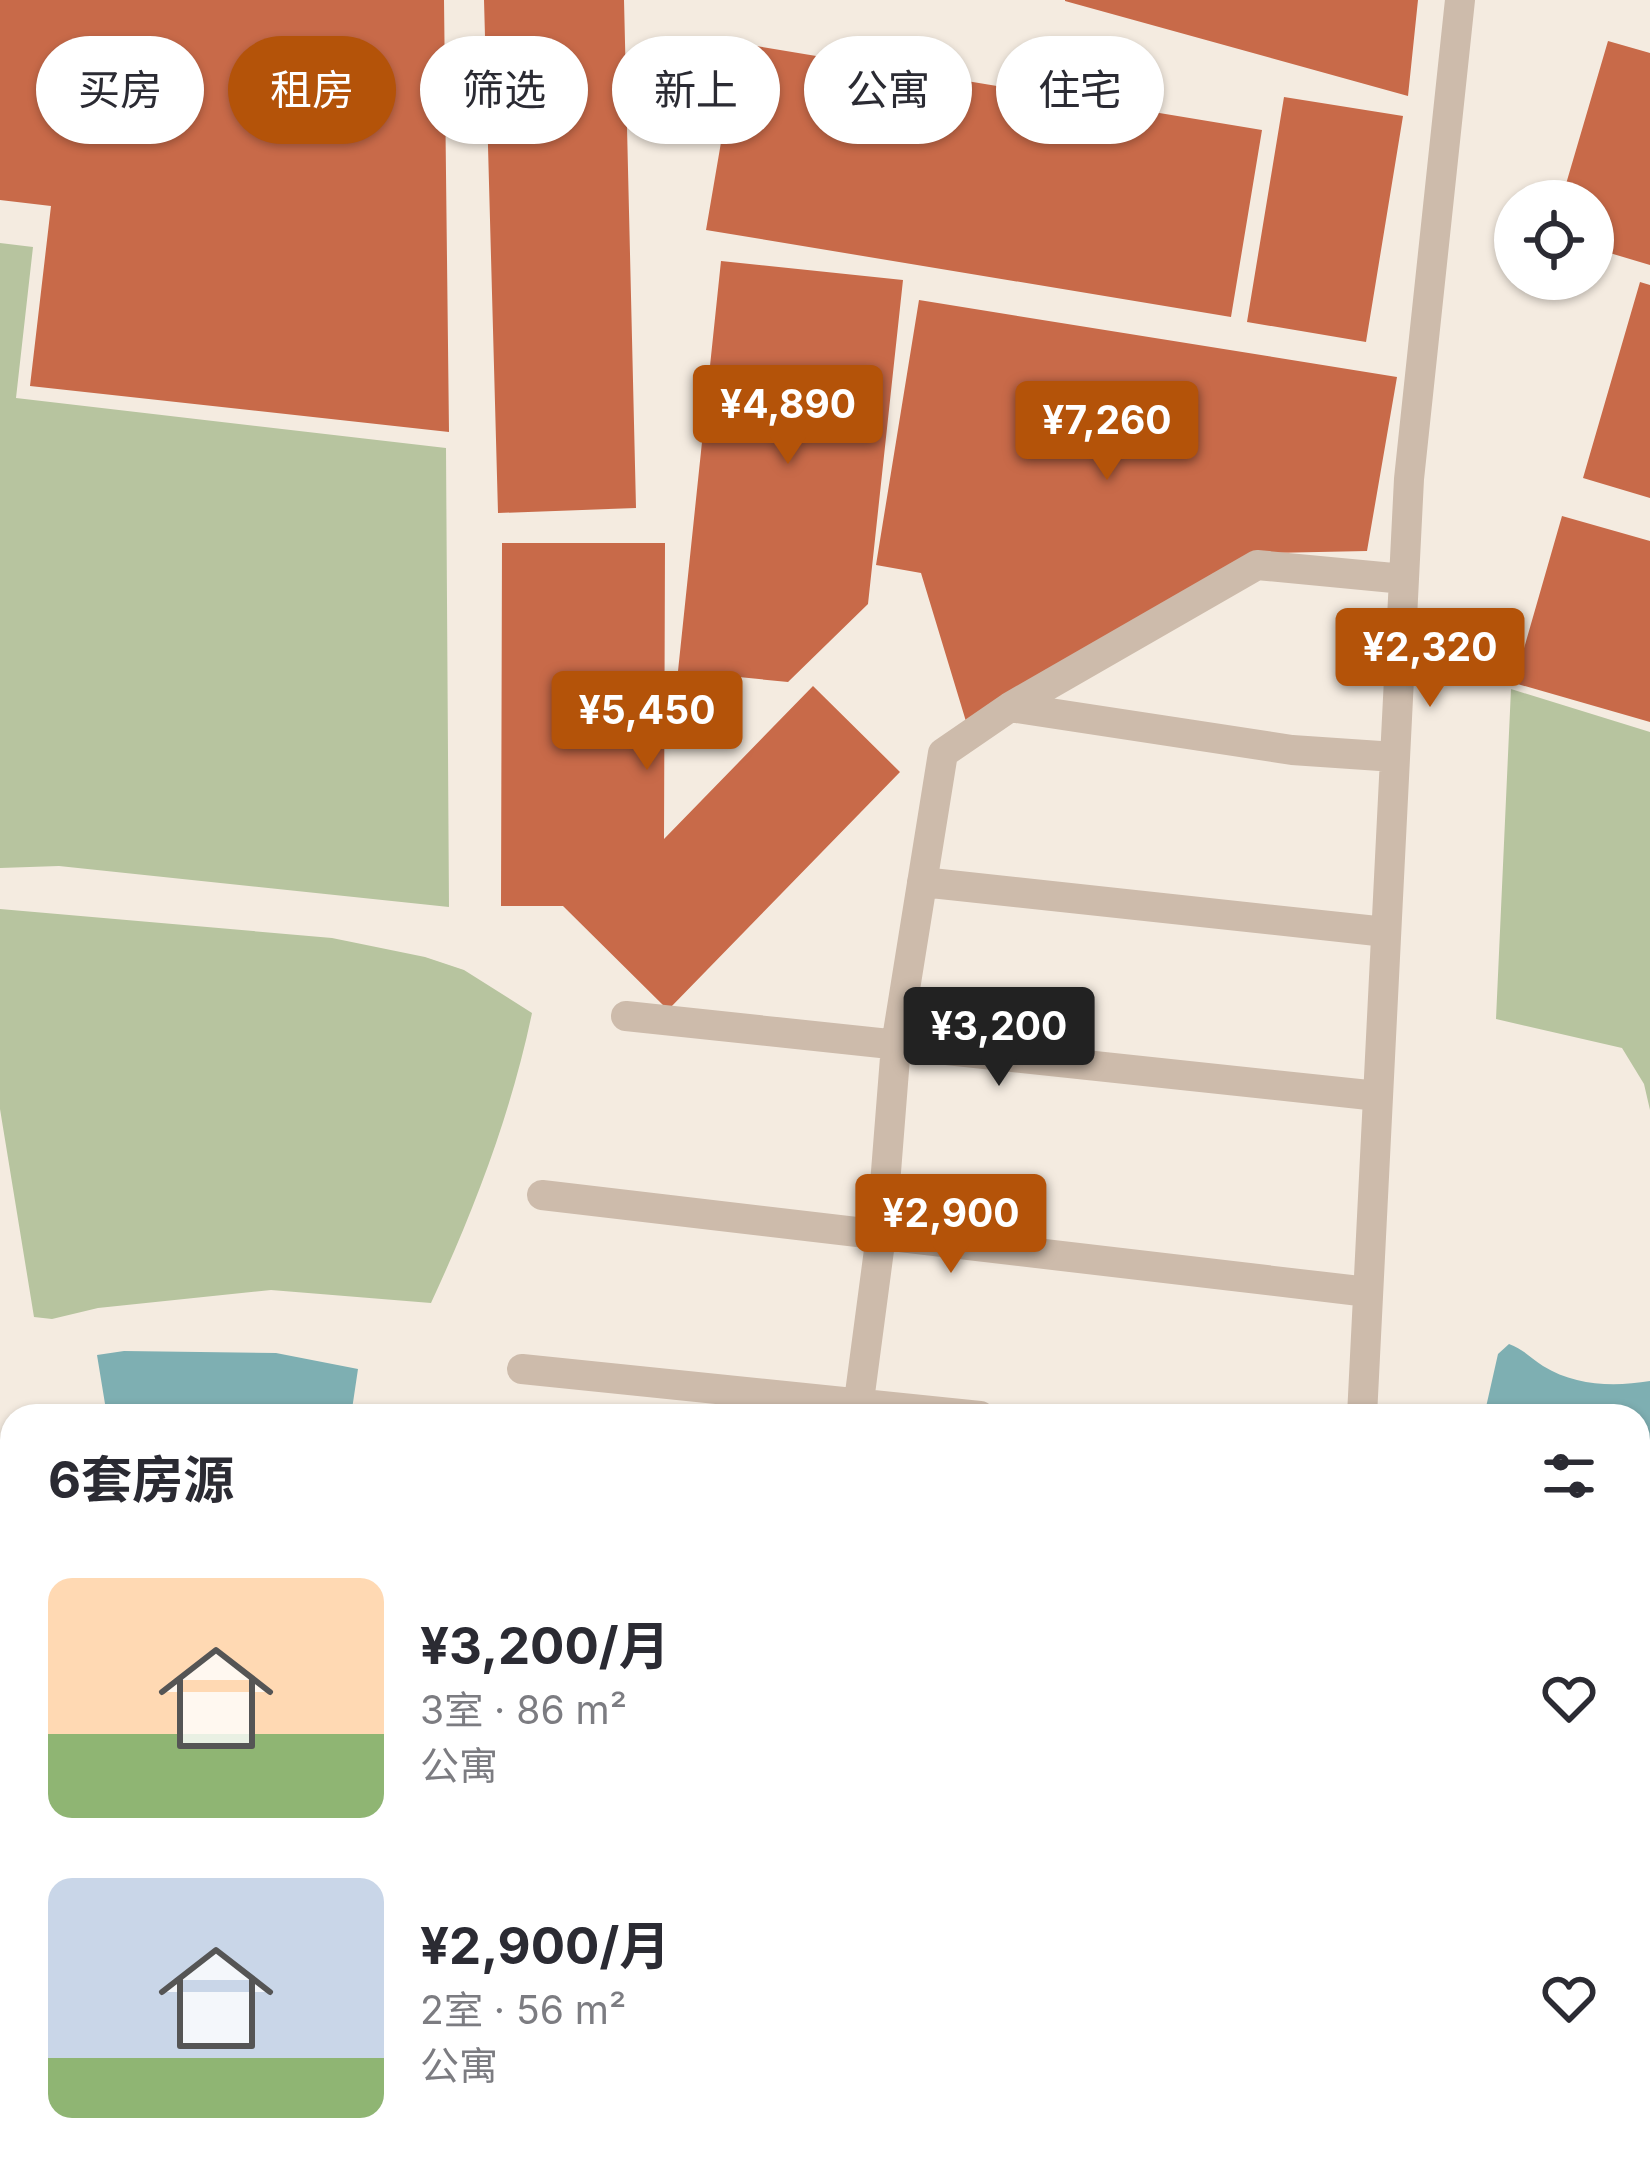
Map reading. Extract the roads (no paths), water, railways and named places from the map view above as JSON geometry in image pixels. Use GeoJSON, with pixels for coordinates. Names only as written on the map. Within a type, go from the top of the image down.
{"type":"FeatureCollection","features":[{"type":"Feature","properties":{"kind":"street"},"geometry":{"type":"LineString","coordinates":[[1363,1404],[1408,479],[1460,0]]}},
{"type":"Feature","properties":{"kind":"street"},"geometry":{"type":"LineString","coordinates":[[859,1404],[881,1235],[896,1045],[943,752],[1010,707],[1257,565],[1404,579]]}},
{"type":"Feature","properties":{"kind":"street"},"geometry":{"type":"LineString","coordinates":[[1010,707],[1292,750],[1395,757]]}},
{"type":"Feature","properties":{"kind":"street"},"geometry":{"type":"LineString","coordinates":[[922,882],[1386,932]]}},
{"type":"Feature","properties":{"kind":"street"},"geometry":{"type":"LineString","coordinates":[[626,1016],[1378,1096]]}},
{"type":"Feature","properties":{"kind":"street"},"geometry":{"type":"LineString","coordinates":[[542,1195],[1368,1292]]}},
{"type":"Feature","properties":{"kind":"street"},"geometry":{"type":"LineString","coordinates":[[522,1370],[808,1404]]}},
{"type":"Feature","properties":{"kind":"water"},"geometry":{"type":"Polygon","coordinates":[[[1509,1344],[1555,1373],[1581,1381],[1650,1381],[1650,1404],[1487,1404],[1498,1354],[1509,1344]]]}},
{"type":"Feature","properties":{"kind":"water"},"geometry":{"type":"Polygon","coordinates":[[[124,1351],[276,1353],[358,1369],[353,1404],[105,1404],[97,1355],[124,1351]]]}}]}
